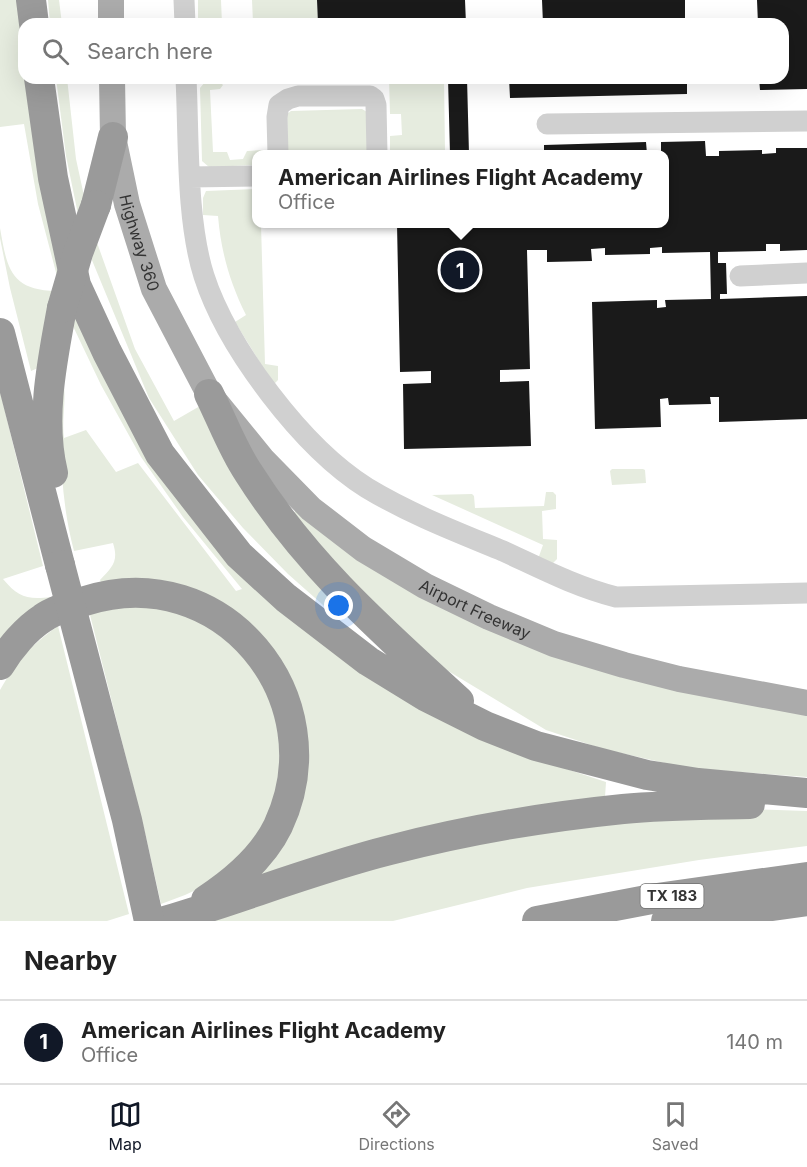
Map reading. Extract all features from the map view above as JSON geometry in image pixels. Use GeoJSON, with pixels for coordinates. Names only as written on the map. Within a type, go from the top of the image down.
{"type":"FeatureCollection","features":[{"type":"Feature","properties":{"kind":"highway"},"geometry":{"type":"LineString","coordinates":[[31,0],[33,18]]}},
{"type":"Feature","properties":{"kind":"highway"},"geometry":{"type":"LineString","coordinates":[[40,84],[53,178],[76,285],[106,352],[160,454],[239,555],[286,598],[368,661],[425,696],[485,726],[536,746],[647,775],[698,783],[807,793]]}},
{"type":"Feature","properties":{"kind":"highway"},"geometry":{"type":"LineString","coordinates":[[48,520],[55,481],[48,451],[47,421],[54,353],[62,308],[78,253],[96,205],[113,137]]}},
{"type":"Feature","properties":{"kind":"highway"},"geometry":{"type":"LineString","coordinates":[[0,333],[127,820],[164,920]]}},
{"type":"Feature","properties":{"kind":"highway"},"geometry":{"type":"LineString","coordinates":[[209,394],[246,470],[268,504],[311,559],[364,614],[485,726]]}},
{"type":"Feature","properties":{"kind":"highway"},"geometry":{"type":"LineString","coordinates":[[0,665],[21,638],[43,618],[103,595],[131,593],[162,594],[190,601],[218,616],[242,636],[263,659],[280,688],[290,717],[294,742],[295,766],[289,797],[278,827],[263,850],[238,876],[209,898],[164,920]]}},
{"type":"Feature","properties":{"kind":"highway"},"geometry":{"type":"LineString","coordinates":[[164,920],[390,850],[529,821],[625,809],[807,801]]}},
{"type":"Feature","properties":{"kind":"highway","name":"TX 183"},"geometry":{"type":"LineString","coordinates":[[537,921],[657,898],[807,877]]}},
{"type":"Feature","properties":{"kind":"highway"},"geometry":{"type":"LineString","coordinates":[[666,921],[807,901]]}},
{"type":"Feature","properties":{"kind":"main road"},"geometry":{"type":"LineString","coordinates":[[111,0],[111,18]]}},
{"type":"Feature","properties":{"kind":"main road","name":"Highway 360"},"geometry":{"type":"LineString","coordinates":[[112,84],[113,137],[127,204],[154,289],[209,394]]}},
{"type":"Feature","properties":{"kind":"main road","name":"Airport Freeway"},"geometry":{"type":"LineString","coordinates":[[209,394],[262,459],[311,509],[363,549],[425,586],[489,617],[554,644],[624,666],[807,703]]}},
{"type":"Feature","properties":{"kind":"lane"},"geometry":{"type":"LineString","coordinates":[[184,0],[185,18]]}},
{"type":"Feature","properties":{"kind":"lane"},"geometry":{"type":"LineString","coordinates":[[186,84],[194,229],[204,276],[225,325],[250,368],[300,430],[329,458],[367,487],[429,519],[587,590],[615,597],[807,593]]}},
{"type":"Feature","properties":{"kind":"lane"},"geometry":{"type":"LineString","coordinates":[[278,150],[279,105],[288,99],[298,96],[370,96],[376,105],[377,150]]}},
{"type":"Feature","properties":{"kind":"lane"},"geometry":{"type":"LineString","coordinates":[[547,124],[807,121]]}},
{"type":"Feature","properties":{"kind":"lane"},"geometry":{"type":"LineString","coordinates":[[190,177],[252,176]]}},
{"type":"Feature","properties":{"kind":"lane"},"geometry":{"type":"LineString","coordinates":[[741,276],[807,273]]}},
{"type":"Feature","properties":{"kind":"shaded area"},"geometry":{"type":"Polygon","coordinates":[[[0,0],[19,0],[21,18],[18,18],[18,84],[30,84],[53,218],[58,280],[38,204],[24,124],[0,127],[0,0]]]}},
{"type":"Feature","properties":{"kind":"shaded area"},"geometry":{"type":"Polygon","coordinates":[[[48,0],[59,0],[61,18],[50,18],[48,0]]]}},
{"type":"Feature","properties":{"kind":"shaded area"},"geometry":{"type":"Polygon","coordinates":[[[198,0],[221,0],[222,18],[198,18],[198,0]]]}},
{"type":"Feature","properties":{"kind":"shaded area"},"geometry":{"type":"Polygon","coordinates":[[[252,0],[317,0],[318,18],[253,18],[252,0]]]}},
{"type":"Feature","properties":{"kind":"shaded area"},"geometry":{"type":"Polygon","coordinates":[[[57,84],[68,84],[76,159],[86,205],[79,219],[66,156],[57,84]]]}},
{"type":"Feature","properties":{"kind":"shaded area"},"geometry":{"type":"Polygon","coordinates":[[[203,84],[223,85],[220,89],[210,90],[213,152],[227,152],[230,160],[243,159],[247,151],[252,151],[252,165],[209,167],[202,161],[200,88],[203,84]]]}},
{"type":"Feature","properties":{"kind":"shaded area"},"geometry":{"type":"Polygon","coordinates":[[[389,84],[444,84],[445,150],[390,150],[390,136],[402,135],[401,114],[390,114],[389,84]]]}},
{"type":"Feature","properties":{"kind":"shaded area"},"geometry":{"type":"Polygon","coordinates":[[[362,109],[367,112],[369,150],[288,150],[287,114],[291,111],[362,109]]]}},
{"type":"Feature","properties":{"kind":"shaded area"},"geometry":{"type":"Polygon","coordinates":[[[252,189],[252,228],[261,228],[265,364],[278,366],[278,380],[275,383],[272,382],[235,322],[246,315],[227,267],[218,216],[203,215],[203,198],[206,191],[252,189]]]}},
{"type":"Feature","properties":{"kind":"shaded area"},"geometry":{"type":"Polygon","coordinates":[[[0,228],[5,255],[13,274],[29,286],[56,291],[38,368],[31,371],[10,288],[0,228]]]}},
{"type":"Feature","properties":{"kind":"shaded area"},"geometry":{"type":"Polygon","coordinates":[[[95,237],[135,349],[174,421],[200,406],[341,604],[332,613],[288,574],[243,528],[198,475],[149,398],[89,253],[95,237]]]}},
{"type":"Feature","properties":{"kind":"shaded area"},"geometry":{"type":"Polygon","coordinates":[[[75,305],[267,594],[512,751],[606,782],[605,797],[249,881],[301,785],[237,618],[103,587],[100,580],[115,560],[113,543],[74,551],[63,486],[62,377],[64,438],[86,430],[116,472],[138,463],[236,591],[242,589],[183,517],[141,457],[101,385],[71,322],[75,305]]]}},
{"type":"Feature","properties":{"kind":"shaded area"},"geometry":{"type":"Polygon","coordinates":[[[0,391],[43,566],[3,579],[13,590],[24,596],[51,597],[0,649],[0,391]]]}},
{"type":"Feature","properties":{"kind":"shaded area"},"geometry":{"type":"Polygon","coordinates":[[[612,469],[643,469],[646,483],[612,485],[610,471],[612,469]]]}},
{"type":"Feature","properties":{"kind":"shaded area"},"geometry":{"type":"Polygon","coordinates":[[[546,492],[553,492],[556,495],[556,509],[542,511],[543,539],[557,540],[557,559],[552,564],[538,559],[543,545],[432,495],[472,494],[475,508],[544,506],[546,492]]]}},
{"type":"Feature","properties":{"kind":"shaded area"},"geometry":{"type":"Polygon","coordinates":[[[296,510],[453,612],[807,715],[807,777],[687,768],[603,749],[546,730],[435,663],[358,595],[292,515],[296,510]]]}},
{"type":"Feature","properties":{"kind":"shaded area"},"geometry":{"type":"Polygon","coordinates":[[[152,604],[203,622],[249,659],[278,715],[281,783],[260,837],[215,881],[161,904],[89,611],[152,604]]]}},
{"type":"Feature","properties":{"kind":"shaded area"},"geometry":{"type":"Polygon","coordinates":[[[58,626],[129,914],[107,921],[0,921],[0,690],[25,654],[58,626]]]}},
{"type":"Feature","properties":{"kind":"shaded area"},"geometry":{"type":"Polygon","coordinates":[[[743,809],[807,811],[807,846],[699,860],[527,888],[393,921],[200,921],[282,891],[547,825],[743,809]]]}},
{"type":"Feature","properties":{"kind":"building"},"geometry":{"type":"Polygon","coordinates":[[[317,0],[465,0],[466,18],[318,18],[317,0]]]}},
{"type":"Feature","properties":{"kind":"building"},"geometry":{"type":"Polygon","coordinates":[[[542,0],[685,0],[685,18],[543,18],[542,0]]]}},
{"type":"Feature","properties":{"kind":"building"},"geometry":{"type":"Polygon","coordinates":[[[757,0],[807,0],[807,89],[760,90],[760,84],[789,84],[789,18],[758,18],[757,0]]]}},
{"type":"Feature","properties":{"kind":"building"},"geometry":{"type":"Polygon","coordinates":[[[448,84],[467,84],[469,150],[450,150],[448,84]]]}},
{"type":"Feature","properties":{"kind":"building"},"geometry":{"type":"Polygon","coordinates":[[[509,84],[687,84],[687,94],[510,98],[509,84]]]}},
{"type":"Feature","properties":{"kind":"building"},"geometry":{"type":"Polygon","coordinates":[[[705,141],[706,156],[719,156],[719,151],[762,150],[762,154],[776,153],[776,148],[807,148],[807,250],[780,251],[780,244],[766,244],[766,251],[718,252],[718,263],[726,263],[727,294],[720,294],[720,299],[807,296],[807,419],[719,422],[719,397],[710,397],[711,404],[669,405],[668,398],[660,399],[661,427],[595,429],[592,302],[657,300],[657,308],[666,307],[665,300],[711,299],[710,252],[662,253],[662,247],[650,248],[650,254],[605,255],[605,248],[591,249],[592,261],[547,262],[547,250],[527,250],[530,369],[500,370],[500,382],[529,381],[531,446],[404,449],[403,384],[431,383],[431,371],[400,372],[397,228],[669,228],[669,150],[661,150],[661,142],[705,141]]]}},
{"type":"Feature","properties":{"kind":"building"},"geometry":{"type":"Polygon","coordinates":[[[646,142],[647,150],[544,150],[544,145],[646,142]]]}},
{"type":"Feature","properties":{"kind":"place","name":"American Airlines Flight Academy"},"geometry":{"type":"Point","coordinates":[460,270]}}]}
